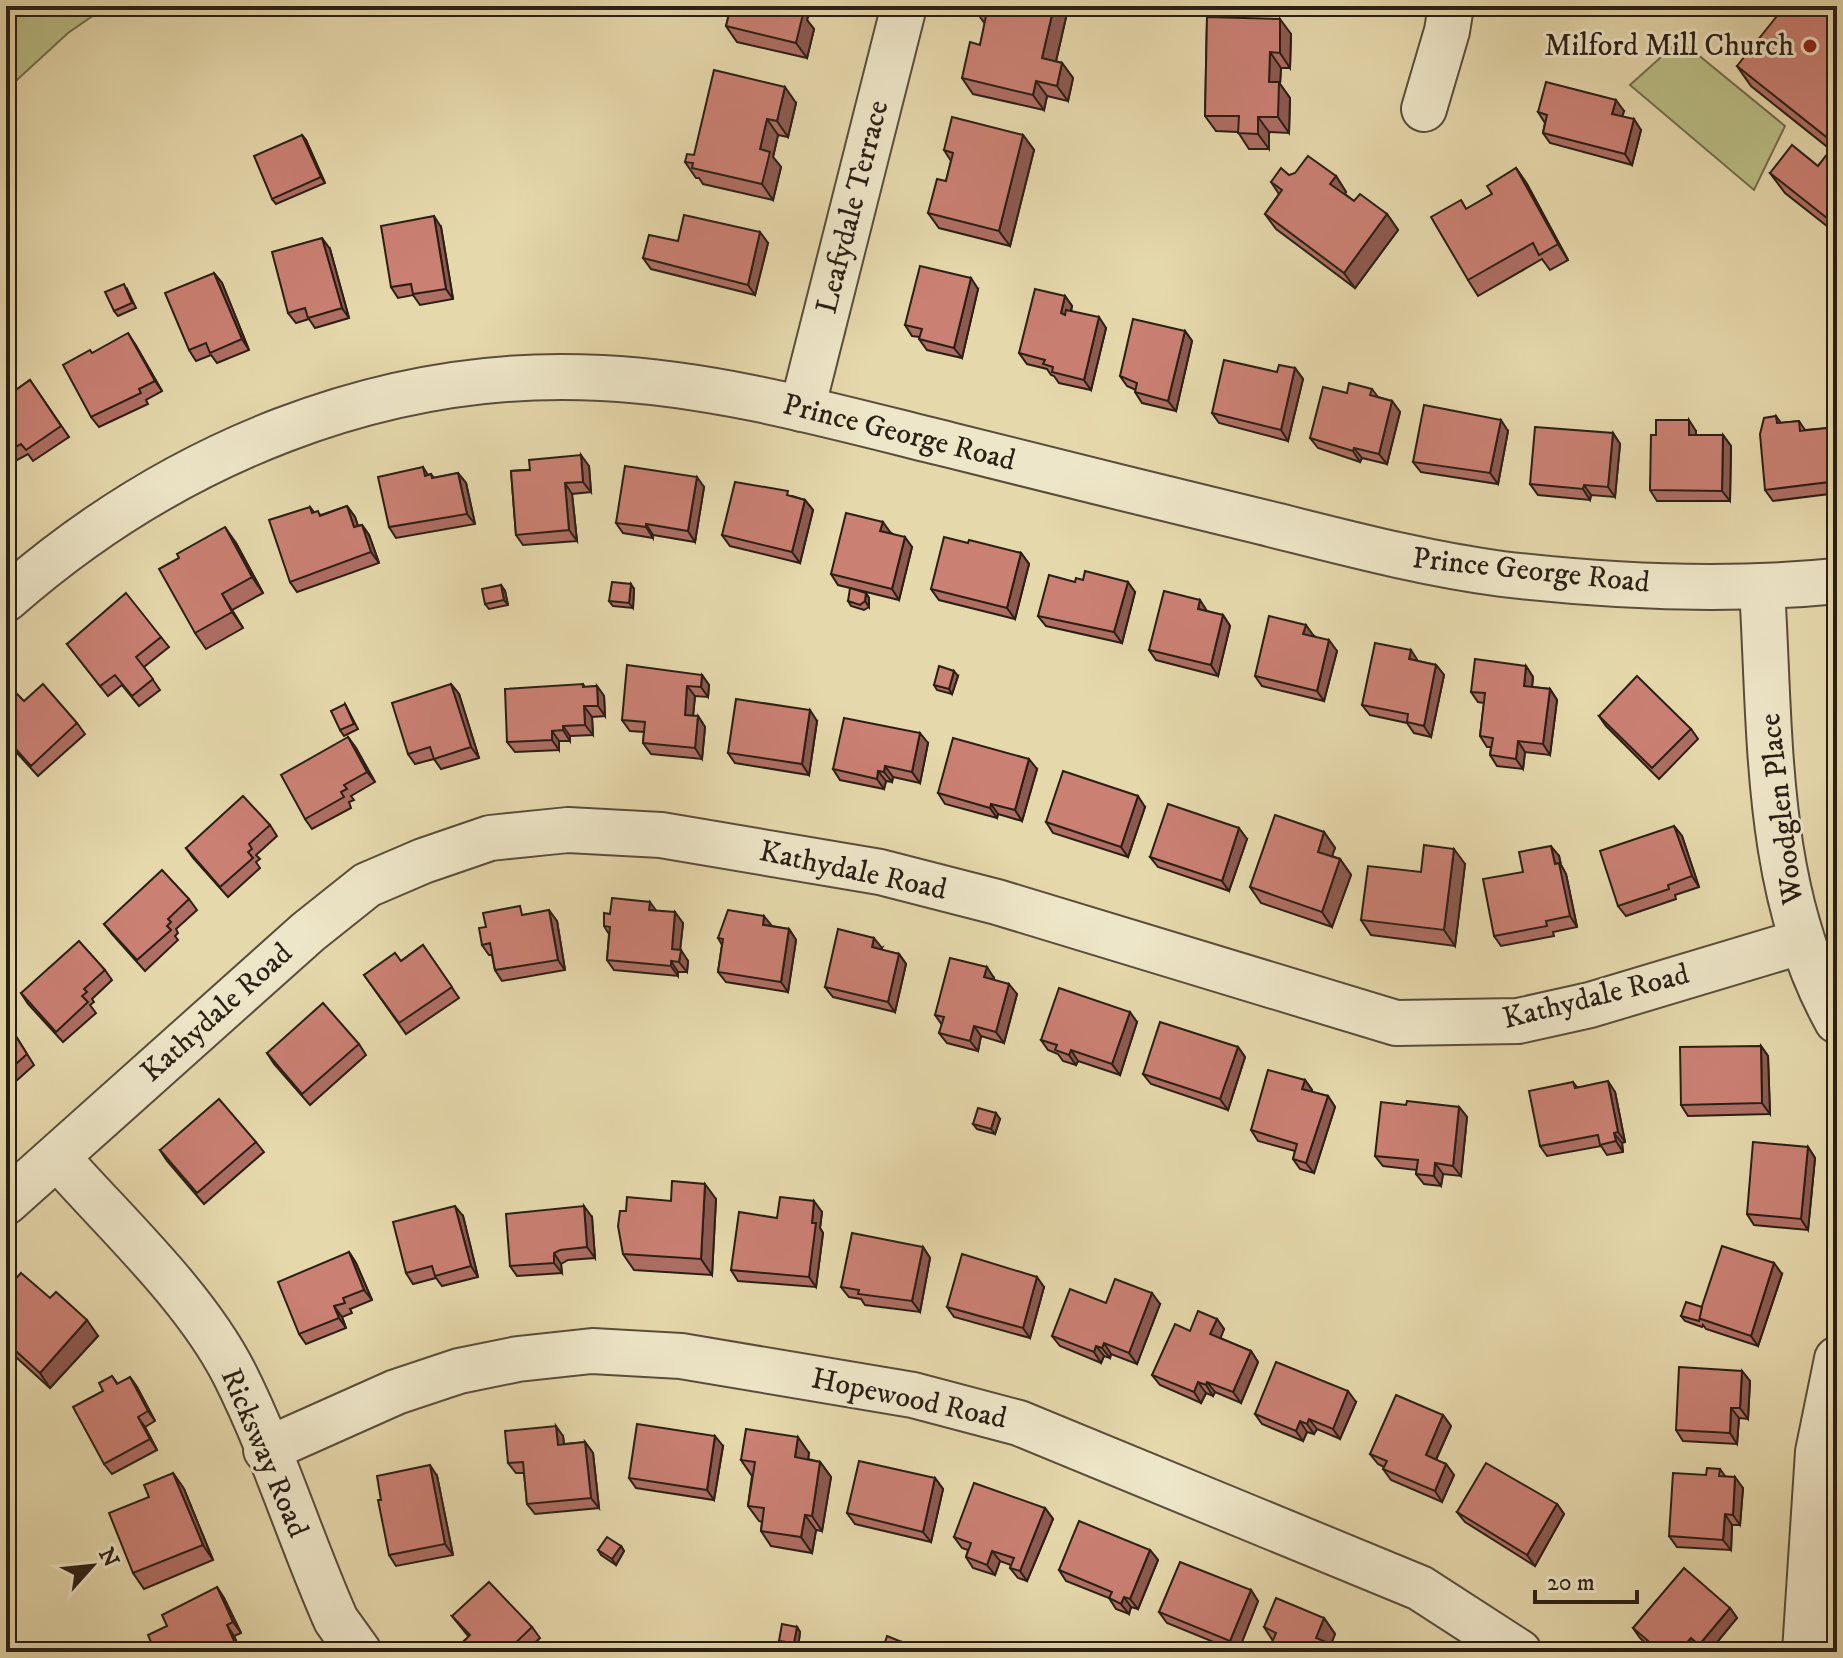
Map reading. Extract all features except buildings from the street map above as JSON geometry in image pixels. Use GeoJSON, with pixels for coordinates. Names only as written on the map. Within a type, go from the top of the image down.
{"type":"FeatureCollection","features":[{"type":"Feature","properties":{"kind":"street","name":"Leafydale Terrace"},"geometry":{"type":"LineString","coordinates":[[802,409],[904,6]]}},
{"type":"Feature","properties":{"kind":"street"},"geometry":{"type":"LineString","coordinates":[[1424,109],[1447,31],[1451,6]]}},
{"type":"Feature","properties":{"kind":"street","name":"Prince George Road"},"geometry":{"type":"LineString","coordinates":[[6,599],[120,510],[207,461],[294,424],[394,395],[503,379],[598,377],[681,383],[802,409],[1390,554],[1500,573],[1625,584],[1762,588],[1837,581]]}},
{"type":"Feature","properties":{"kind":"street","name":"Woodglen Place"},"geometry":{"type":"LineString","coordinates":[[1762,588],[1773,785],[1784,873],[1800,942],[1837,1021]]}},
{"type":"Feature","properties":{"kind":"street","name":"Kathydale Road"},"geometry":{"type":"LineString","coordinates":[[6,1202],[308,932],[367,885],[423,861],[490,838],[568,830],[661,835],[880,872],[997,902],[1396,1023],[1518,1021],[1590,1005],[1800,942]]}},
{"type":"Feature","properties":{"kind":"street","name":"Ricksway Road"},"geometry":{"type":"LineString","coordinates":[[57,1157],[196,1316],[233,1372],[336,1620],[359,1652]]}},
{"type":"Feature","properties":{"kind":"street","name":"Hopewood Road"},"geometry":{"type":"LineString","coordinates":[[266,1450],[396,1392],[459,1371],[518,1359],[592,1351],[681,1356],[913,1395],[1019,1423],[1420,1588],[1519,1652]]}},
{"type":"Feature","properties":{"kind":"street"},"geometry":{"type":"LineString","coordinates":[[1805,1652],[1818,1452],[1837,1359]]}},
{"type":"Feature","properties":{"kind":"green space"},"geometry":{"type":"Polygon","coordinates":[[[6,6],[107,6],[68,33],[6,90],[6,6]]]}},
{"type":"Feature","properties":{"kind":"green space"},"geometry":{"type":"Polygon","coordinates":[[[1680,40],[1785,126],[1754,190],[1630,85],[1680,40]]]}},
{"type":"Feature","properties":{"kind":"place","name":"Milford Mill Church"},"geometry":{"type":"Point","coordinates":[1810,46]}}]}
